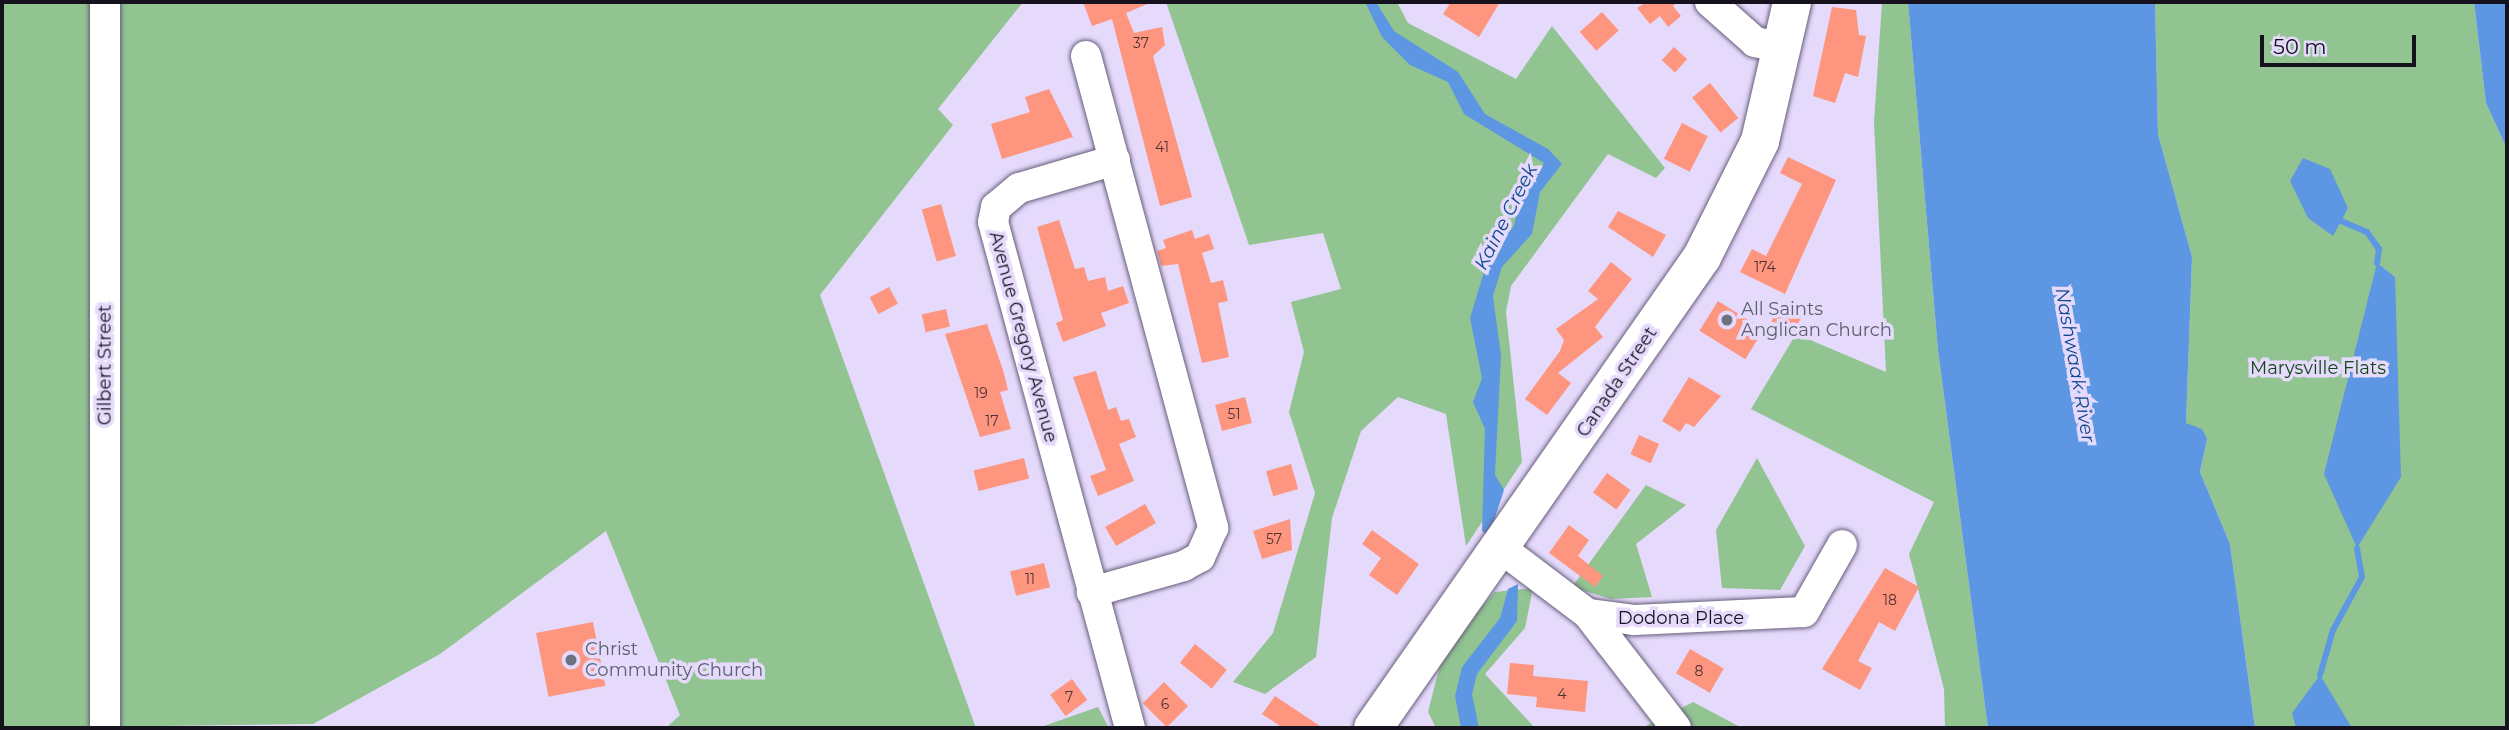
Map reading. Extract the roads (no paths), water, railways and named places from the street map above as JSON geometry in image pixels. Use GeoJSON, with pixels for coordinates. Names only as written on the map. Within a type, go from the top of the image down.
{"type":"FeatureCollection","features":[{"type":"Feature","properties":{"kind":"main road","name":"Canada Street"},"geometry":{"type":"LineString","coordinates":[[1373,728],[1502,549],[1702,257],[1760,141],[1784,48],[1792,2]]}},
{"type":"Feature","properties":{"kind":"street","name":"Gilbert Street"},"geometry":{"type":"LineString","coordinates":[[105,2],[105,728]]}},
{"type":"Feature","properties":{"kind":"street"},"geometry":{"type":"LineString","coordinates":[[1710,2],[1755,42],[1784,48]]}},
{"type":"Feature","properties":{"kind":"street"},"geometry":{"type":"LineString","coordinates":[[1086,56],[1213,528],[1200,557],[1184,566],[1092,592]]}},
{"type":"Feature","properties":{"kind":"street","name":"Avenue Gregory Avenue"},"geometry":{"type":"LineString","coordinates":[[1115,160],[1019,188],[996,207],[993,222],[1130,728]]}},
{"type":"Feature","properties":{"kind":"street","name":"Dodona Place"},"geometry":{"type":"LineString","coordinates":[[1502,549],[1588,614],[1634,620],[1790,617],[1804,612],[1842,545]]}},
{"type":"Feature","properties":{"kind":"street"},"geometry":{"type":"LineString","coordinates":[[1588,614],[1676,728]]}},
{"type":"Feature","properties":{"kind":"water"},"geometry":{"type":"Polygon","coordinates":[[[1365,2],[1376,2],[1394,31],[1458,72],[1485,114],[1548,149],[1562,164],[1540,192],[1532,234],[1502,267],[1493,296],[1501,356],[1495,475],[1504,490],[1489,536],[1482,531],[1485,429],[1473,402],[1482,378],[1470,318],[1487,262],[1514,226],[1521,193],[1544,163],[1464,114],[1448,82],[1410,65],[1382,37],[1365,2]]]}},
{"type":"Feature","properties":{"kind":"water","name":"Nashwaak River"},"geometry":{"type":"Polygon","coordinates":[[[1908,2],[2155,2],[2158,134],[2192,257],[2186,423],[2202,429],[2207,439],[2200,472],[2230,544],[2255,728],[1988,728],[1938,350],[1908,2]]]}},
{"type":"Feature","properties":{"kind":"water"},"geometry":{"type":"Polygon","coordinates":[[[2474,2],[2507,2],[2507,149],[2486,103],[2474,2]]]}},
{"type":"Feature","properties":{"kind":"water"},"geometry":{"type":"Polygon","coordinates":[[[2303,158],[2330,169],[2348,208],[2333,236],[2308,218],[2290,181],[2303,158]]]}},
{"type":"Feature","properties":{"kind":"water"},"geometry":{"type":"Polygon","coordinates":[[[2377,263],[2395,277],[2401,477],[2357,548],[2324,474],[2377,263]]]}},
{"type":"Feature","properties":{"kind":"water"},"geometry":{"type":"Polygon","coordinates":[[[1518,584],[1517,621],[1477,674],[1472,694],[1479,728],[1461,728],[1455,696],[1462,667],[1500,618],[1508,589],[1518,584]]]}},
{"type":"Feature","properties":{"kind":"water"},"geometry":{"type":"Polygon","coordinates":[[[2320,675],[2352,728],[2296,728],[2292,713],[2320,675]]]}},
{"type":"Feature","properties":{"kind":"waterway"},"geometry":{"type":"LineString","coordinates":[[2341,221],[2367,232],[2379,249],[2377,263]]}},
{"type":"Feature","properties":{"kind":"waterway"},"geometry":{"type":"LineString","coordinates":[[2320,675],[2333,630],[2362,577],[2357,548]]}},
{"type":"Feature","properties":{"kind":"place","name":"All Saints Anglican Church"},"geometry":{"type":"Point","coordinates":[1727,320]}},
{"type":"Feature","properties":{"kind":"place","name":"Christ Community Church"},"geometry":{"type":"Point","coordinates":[571,660]}},
{"type":"Feature","properties":{"kind":"water label","name":"Kaine Creek"},"geometry":{"type":"Point","coordinates":[1506,217]}},
{"type":"Feature","properties":{"kind":"park label","name":"Marysville Flats"},"geometry":{"type":"Point","coordinates":[2318,368]}}]}
